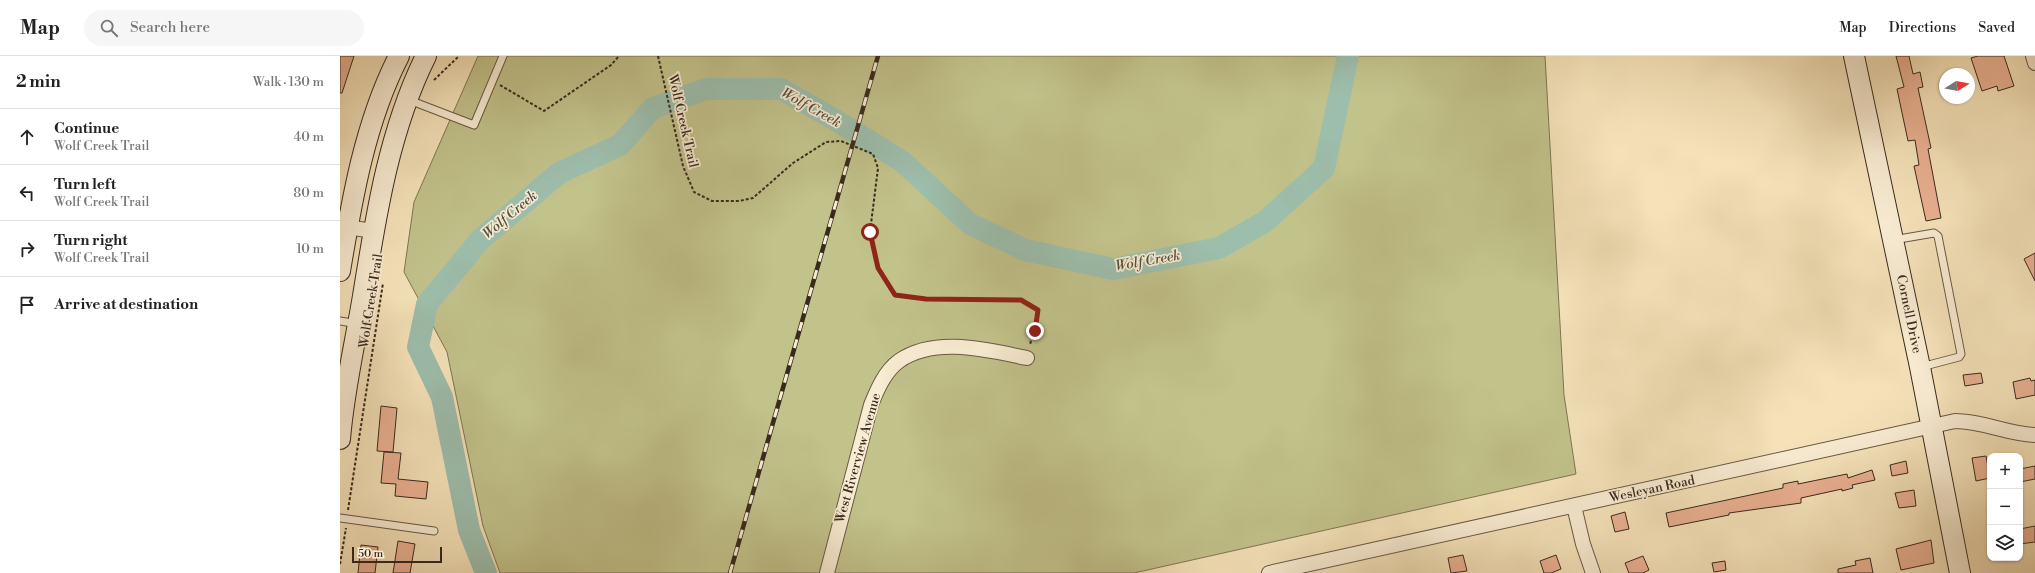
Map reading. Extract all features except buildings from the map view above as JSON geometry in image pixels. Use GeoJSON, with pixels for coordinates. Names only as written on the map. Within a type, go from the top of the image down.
{"type":"FeatureCollection","features":[{"type":"Feature","properties":{"kind":"main road"},"geometry":{"type":"LineString","coordinates":[[340,271],[344,226],[368,136],[392,69],[399,56]]}},
{"type":"Feature","properties":{"kind":"main road"},"geometry":{"type":"LineString","coordinates":[[340,439],[346,384],[349,322],[373,231],[383,181],[408,100],[426,56]]}},
{"type":"Feature","properties":{"kind":"main road","name":"Cornell Drive"},"geometry":{"type":"LineString","coordinates":[[1854,56],[1920,367],[1960,573]]}},
{"type":"Feature","properties":{"kind":"street"},"geometry":{"type":"LineString","coordinates":[[2033,56],[2035,63]]}},
{"type":"Feature","properties":{"kind":"street"},"geometry":{"type":"LineString","coordinates":[[344,226],[373,231]]}},
{"type":"Feature","properties":{"kind":"street","name":"West Riverview Avenue"},"geometry":{"type":"LineString","coordinates":[[827,573],[871,405],[880,384],[898,362],[923,349],[951,348],[982,349],[1027,358]]}},
{"type":"Feature","properties":{"kind":"street","name":"Wesleyan Road"},"geometry":{"type":"LineString","coordinates":[[1269,573],[1955,421],[1970,421],[2019,435],[2035,435]]}},
{"type":"Feature","properties":{"kind":"street"},"geometry":{"type":"LineString","coordinates":[[1574,506],[1583,544],[1593,573]]}},
{"type":"Feature","properties":{"kind":"lane"},"geometry":{"type":"LineString","coordinates":[[408,100],[474,125],[503,56]]}},
{"type":"Feature","properties":{"kind":"lane"},"geometry":{"type":"LineString","coordinates":[[1893,240],[1934,233],[1938,236],[1961,354],[1959,357],[1920,367]]}},
{"type":"Feature","properties":{"kind":"lane"},"geometry":{"type":"LineString","coordinates":[[343,518],[434,531]]}},
{"type":"Feature","properties":{"kind":"path"},"geometry":{"type":"LineString","coordinates":[[433,80],[460,56]]}},
{"type":"Feature","properties":{"kind":"path"},"geometry":{"type":"LineString","coordinates":[[493,80],[544,111],[612,65],[619,56]]}},
{"type":"Feature","properties":{"kind":"path","name":"Wolf Creek Trail"},"geometry":{"type":"LineString","coordinates":[[658,56],[682,166],[694,192],[712,201],[739,201],[753,198],[793,163],[826,142],[841,141],[873,154],[878,168],[870,232],[878,268],[895,295],[926,299],[1021,300],[1038,310],[1035,331],[1027,358]]}},
{"type":"Feature","properties":{"kind":"path","name":"Wolf Creek Trail"},"geometry":{"type":"LineString","coordinates":[[340,564],[343,518],[384,277]]}},
{"type":"Feature","properties":{"kind":"green space"},"geometry":{"type":"Polygon","coordinates":[[[478,56],[1545,56],[1564,395],[1576,474],[1134,573],[500,573],[483,526],[447,352],[404,272],[414,202],[478,56]]]}},
{"type":"Feature","properties":{"kind":"waterway","name":"Wolf Creek"},"geometry":{"type":"LineString","coordinates":[[486,573],[469,530],[442,397],[418,347],[427,304],[480,240],[559,173],[620,145],[653,108],[706,89],[781,89],[832,118],[903,162],[970,224],[1025,250],[1113,269],[1219,248],[1266,221],[1324,168],[1348,56]]}},
{"type":"Feature","properties":{"kind":"railway"},"geometry":{"type":"LineString","coordinates":[[730,573],[878,56]]}},
{"type":"Feature","properties":{"kind":"route"},"geometry":{"type":"LineString","coordinates":[[870,232],[878,268],[895,295],[926,299],[1021,300],[1038,310],[1035,331]]}}]}
